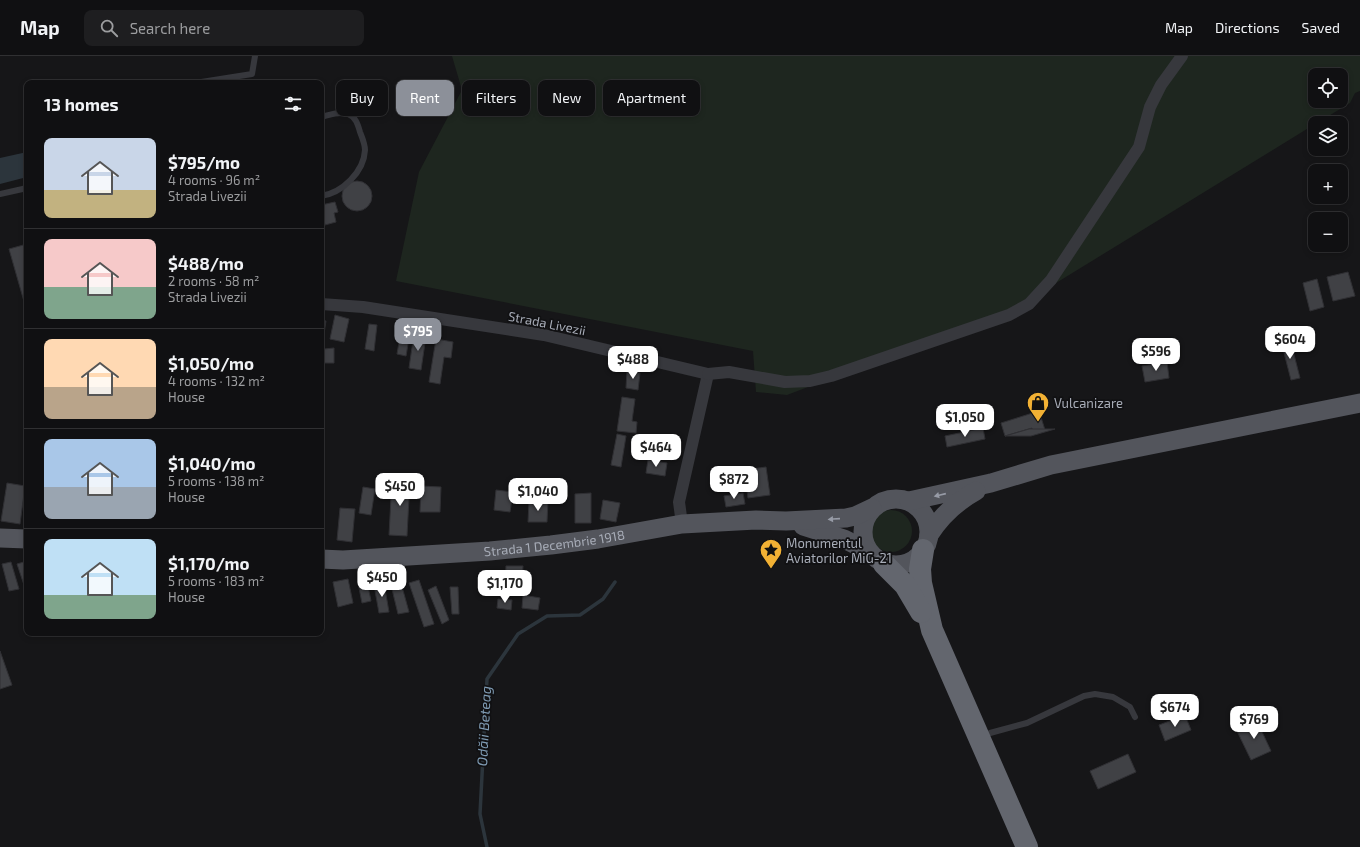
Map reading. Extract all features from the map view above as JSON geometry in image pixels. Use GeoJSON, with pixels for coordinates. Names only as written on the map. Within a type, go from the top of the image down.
{"type":"FeatureCollection","features":[{"type":"Feature","properties":{"kind":"highway"},"geometry":{"type":"LineString","coordinates":[[926,543],[920,569],[921,583],[932,630]]}},
{"type":"Feature","properties":{"kind":"highway"},"geometry":{"type":"LineString","coordinates":[[876,557],[905,585],[932,630],[1027,847]]}},
{"type":"Feature","properties":{"kind":"highway"},"geometry":{"type":"LineString","coordinates":[[972,721],[990,733],[1040,847]]}},
{"type":"Feature","properties":{"kind":"highway"},"geometry":{"type":"LineString","coordinates":[[972,721],[1016,847]]}},
{"type":"Feature","properties":{"kind":"main road"},"geometry":{"type":"LineString","coordinates":[[909,501],[991,483],[1051,464],[1360,403]]}},
{"type":"Feature","properties":{"kind":"main road"},"geometry":{"type":"LineString","coordinates":[[926,543],[928,525],[925,515],[918,507],[909,501],[900,498],[880,502],[872,508],[865,518],[862,529],[863,540],[876,557],[895,566],[906,564],[916,559],[926,543],[937,523],[953,506],[962,499],[991,483]]}},
{"type":"Feature","properties":{"kind":"main road","name":"Strada 1 Decembrie 1918"},"geometry":{"type":"LineString","coordinates":[[324,559],[343,560],[498,551],[598,539],[682,524],[756,520],[786,521],[846,518],[855,516],[872,508]]}},
{"type":"Feature","properties":{"kind":"main road","name":"Strada 1 Decembrie 1918"},"geometry":{"type":"LineString","coordinates":[[786,521],[844,538],[876,557]]}},
{"type":"Feature","properties":{"kind":"main road"},"geometry":{"type":"LineString","coordinates":[[0,538],[24,539]]}},
{"type":"Feature","properties":{"kind":"street","name":"Strada Livezii"},"geometry":{"type":"LineString","coordinates":[[324,304],[363,307],[544,335],[708,374],[729,372],[784,382],[810,381],[831,376],[1009,315],[1029,304],[1051,280],[1139,147],[1150,107],[1161,85],[1182,56]]}},
{"type":"Feature","properties":{"kind":"street"},"geometry":{"type":"LineString","coordinates":[[682,524],[679,502],[708,374]]}},
{"type":"Feature","properties":{"kind":"lane"},"geometry":{"type":"LineString","coordinates":[[215,80],[252,74],[255,56]]}},
{"type":"Feature","properties":{"kind":"lane"},"geometry":{"type":"LineString","coordinates":[[324,116],[337,113],[349,114],[358,122],[365,148],[362,163],[350,181],[330,195],[324,196]]}},
{"type":"Feature","properties":{"kind":"lane"},"geometry":{"type":"LineString","coordinates":[[0,194],[24,189]]}},
{"type":"Feature","properties":{"kind":"lane"},"geometry":{"type":"LineString","coordinates":[[990,733],[1027,723],[1084,696],[1095,694],[1113,697],[1130,707],[1135,717]]}},
{"type":"Feature","properties":{"kind":"shaded area"},"geometry":{"type":"Polygon","coordinates":[[[452,56],[1360,56],[1360,91],[1355,93],[1350,103],[1348,104],[1348,68],[1308,68],[1308,108],[1342,108],[1329,116],[1308,116],[1308,128],[1017,307],[787,395],[756,392],[753,351],[396,281],[419,172],[448,116],[454,116],[454,105],[462,90],[452,56]]]}},
{"type":"Feature","properties":{"kind":"shaded area"},"geometry":{"type":"Polygon","coordinates":[[[24,153],[24,178],[0,184],[0,158],[24,153]]]}},
{"type":"Feature","properties":{"kind":"shaded area"},"geometry":{"type":"Polygon","coordinates":[[[891,510],[906,516],[912,531],[906,546],[891,552],[876,546],[870,531],[876,516],[891,510]]]}},
{"type":"Feature","properties":{"kind":"building"},"geometry":{"type":"Polygon","coordinates":[[[357,181],[368,185],[372,196],[368,207],[357,211],[346,207],[342,196],[346,185],[357,181]]]}},
{"type":"Feature","properties":{"kind":"building"},"geometry":{"type":"Polygon","coordinates":[[[335,202],[338,212],[334,213],[336,222],[325,225],[324,204],[335,202]]]}},
{"type":"Feature","properties":{"kind":"building"},"geometry":{"type":"Polygon","coordinates":[[[24,245],[24,302],[9,249],[24,245]]]}},
{"type":"Feature","properties":{"kind":"building"},"geometry":{"type":"Polygon","coordinates":[[[1348,272],[1355,296],[1333,301],[1327,277],[1348,272]]]}},
{"type":"Feature","properties":{"kind":"building"},"geometry":{"type":"Polygon","coordinates":[[[1317,279],[1324,307],[1310,311],[1303,283],[1317,279]]]}},
{"type":"Feature","properties":{"kind":"building"},"geometry":{"type":"Polygon","coordinates":[[[335,315],[349,319],[344,342],[330,339],[335,315]]]}},
{"type":"Feature","properties":{"kind":"building"},"geometry":{"type":"Polygon","coordinates":[[[324,321],[326,321],[324,334],[324,321]]]}},
{"type":"Feature","properties":{"kind":"building"},"geometry":{"type":"Polygon","coordinates":[[[369,324],[377,325],[374,351],[365,349],[369,324]]]}},
{"type":"Feature","properties":{"kind":"building"},"geometry":{"type":"Polygon","coordinates":[[[401,331],[410,332],[406,356],[397,354],[401,331]]]}},
{"type":"Feature","properties":{"kind":"building"},"geometry":{"type":"Polygon","coordinates":[[[414,334],[426,336],[421,370],[409,368],[414,334]]]}},
{"type":"Feature","properties":{"kind":"building"},"geometry":{"type":"Polygon","coordinates":[[[436,339],[453,342],[451,358],[444,357],[440,384],[429,382],[436,339]]]}},
{"type":"Feature","properties":{"kind":"building"},"geometry":{"type":"Polygon","coordinates":[[[1290,339],[1300,378],[1291,380],[1281,341],[1290,339]]]}},
{"type":"Feature","properties":{"kind":"building"},"geometry":{"type":"Polygon","coordinates":[[[334,348],[334,363],[324,363],[324,349],[334,348]]]}},
{"type":"Feature","properties":{"kind":"building"},"geometry":{"type":"Polygon","coordinates":[[[1167,362],[1169,378],[1145,382],[1142,366],[1167,362]]]}},
{"type":"Feature","properties":{"kind":"building"},"geometry":{"type":"Polygon","coordinates":[[[627,371],[640,373],[638,390],[626,388],[627,371]]]}},
{"type":"Feature","properties":{"kind":"building"},"geometry":{"type":"Polygon","coordinates":[[[622,397],[635,399],[632,421],[637,422],[636,433],[617,431],[622,397]]]}},
{"type":"Feature","properties":{"kind":"building"},"geometry":{"type":"Polygon","coordinates":[[[1039,411],[1045,430],[1033,434],[1032,428],[1005,436],[1001,423],[1039,411]]]}},
{"type":"Feature","properties":{"kind":"building"},"geometry":{"type":"Polygon","coordinates":[[[983,428],[985,439],[947,447],[945,436],[983,428]]]}},
{"type":"Feature","properties":{"kind":"building"},"geometry":{"type":"Polygon","coordinates":[[[1029,429],[1055,429],[1031,436],[1005,436],[1029,429]]]}},
{"type":"Feature","properties":{"kind":"building"},"geometry":{"type":"Polygon","coordinates":[[[617,434],[626,436],[621,467],[611,465],[617,434]]]}},
{"type":"Feature","properties":{"kind":"building"},"geometry":{"type":"Polygon","coordinates":[[[642,442],[674,447],[672,460],[640,455],[642,442]]]}},
{"type":"Feature","properties":{"kind":"building"},"geometry":{"type":"Polygon","coordinates":[[[648,460],[667,463],[665,476],[646,473],[648,460]]]}},
{"type":"Feature","properties":{"kind":"building"},"geometry":{"type":"Polygon","coordinates":[[[766,467],[770,495],[748,498],[744,470],[766,467]]]}},
{"type":"Feature","properties":{"kind":"building"},"geometry":{"type":"Polygon","coordinates":[[[392,479],[410,479],[407,536],[389,535],[392,479]]]}},
{"type":"Feature","properties":{"kind":"building"},"geometry":{"type":"Polygon","coordinates":[[[7,483],[24,486],[20,524],[1,521],[7,483]]]}},
{"type":"Feature","properties":{"kind":"building"},"geometry":{"type":"Polygon","coordinates":[[[421,486],[441,487],[440,512],[420,512],[421,486]]]}},
{"type":"Feature","properties":{"kind":"building"},"geometry":{"type":"Polygon","coordinates":[[[363,487],[375,489],[371,515],[359,513],[363,487]]]}},
{"type":"Feature","properties":{"kind":"building"},"geometry":{"type":"Polygon","coordinates":[[[496,490],[513,492],[510,512],[494,510],[496,490]]]}},
{"type":"Feature","properties":{"kind":"building"},"geometry":{"type":"Polygon","coordinates":[[[591,493],[591,523],[575,523],[575,494],[591,493]]]}},
{"type":"Feature","properties":{"kind":"building"},"geometry":{"type":"Polygon","coordinates":[[[743,493],[745,504],[726,507],[724,496],[743,493]]]}},
{"type":"Feature","properties":{"kind":"building"},"geometry":{"type":"Polygon","coordinates":[[[603,500],[620,503],[616,522],[600,519],[603,500]]]}},
{"type":"Feature","properties":{"kind":"building"},"geometry":{"type":"Polygon","coordinates":[[[529,501],[548,501],[547,522],[528,522],[529,501]]]}},
{"type":"Feature","properties":{"kind":"building"},"geometry":{"type":"Polygon","coordinates":[[[340,508],[355,509],[352,542],[337,540],[340,508]]]}},
{"type":"Feature","properties":{"kind":"building"},"geometry":{"type":"Polygon","coordinates":[[[11,562],[19,589],[9,591],[2,564],[11,562]]]}},
{"type":"Feature","properties":{"kind":"building"},"geometry":{"type":"Polygon","coordinates":[[[24,562],[24,585],[17,564],[24,562]]]}},
{"type":"Feature","properties":{"kind":"building"},"geometry":{"type":"Polygon","coordinates":[[[506,566],[523,566],[522,586],[505,586],[506,566]]]}},
{"type":"Feature","properties":{"kind":"building"},"geometry":{"type":"Polygon","coordinates":[[[348,579],[353,603],[338,607],[333,582],[348,579]]]}},
{"type":"Feature","properties":{"kind":"building"},"geometry":{"type":"Polygon","coordinates":[[[419,580],[434,624],[424,627],[409,583],[419,580]]]}},
{"type":"Feature","properties":{"kind":"building"},"geometry":{"type":"Polygon","coordinates":[[[367,581],[371,601],[362,603],[358,583],[367,581]]]}},
{"type":"Feature","properties":{"kind":"building"},"geometry":{"type":"Polygon","coordinates":[[[384,583],[389,612],[379,613],[374,585],[384,583]]]}},
{"type":"Feature","properties":{"kind":"building"},"geometry":{"type":"Polygon","coordinates":[[[401,583],[409,612],[398,614],[391,585],[401,583]]]}},
{"type":"Feature","properties":{"kind":"building"},"geometry":{"type":"Polygon","coordinates":[[[436,586],[449,620],[442,624],[428,590],[436,586]]]}},
{"type":"Feature","properties":{"kind":"building"},"geometry":{"type":"Polygon","coordinates":[[[450,587],[458,587],[459,614],[452,614],[450,587]]]}},
{"type":"Feature","properties":{"kind":"building"},"geometry":{"type":"Polygon","coordinates":[[[523,595],[540,598],[538,610],[522,608],[523,595]]]}},
{"type":"Feature","properties":{"kind":"building"},"geometry":{"type":"Polygon","coordinates":[[[498,599],[512,600],[511,610],[497,608],[498,599]]]}},
{"type":"Feature","properties":{"kind":"building"},"geometry":{"type":"Polygon","coordinates":[[[0,651],[12,685],[0,689],[0,651]]]}},
{"type":"Feature","properties":{"kind":"building"},"geometry":{"type":"Polygon","coordinates":[[[1185,715],[1191,730],[1165,741],[1159,725],[1185,715]]]}},
{"type":"Feature","properties":{"kind":"building"},"geometry":{"type":"Polygon","coordinates":[[[1256,719],[1271,751],[1251,760],[1236,729],[1256,719]]]}},
{"type":"Feature","properties":{"kind":"building"},"geometry":{"type":"Polygon","coordinates":[[[1128,754],[1136,772],[1098,789],[1090,771],[1128,754]]]}},
{"type":"Feature","properties":{"kind":"waterway","name":"Odăii Beteag"},"geometry":{"type":"LineString","coordinates":[[487,847],[480,814],[487,679],[518,634],[547,616],[580,615],[603,599],[615,582]]}},
{"type":"Feature","properties":{"kind":"place","name":"Vulcanizare"},"geometry":{"type":"Point","coordinates":[1038,422]}},
{"type":"Feature","properties":{"kind":"place","name":"Monumentul Aviatorilor MiG-21"},"geometry":{"type":"Point","coordinates":[771,570]}}]}
